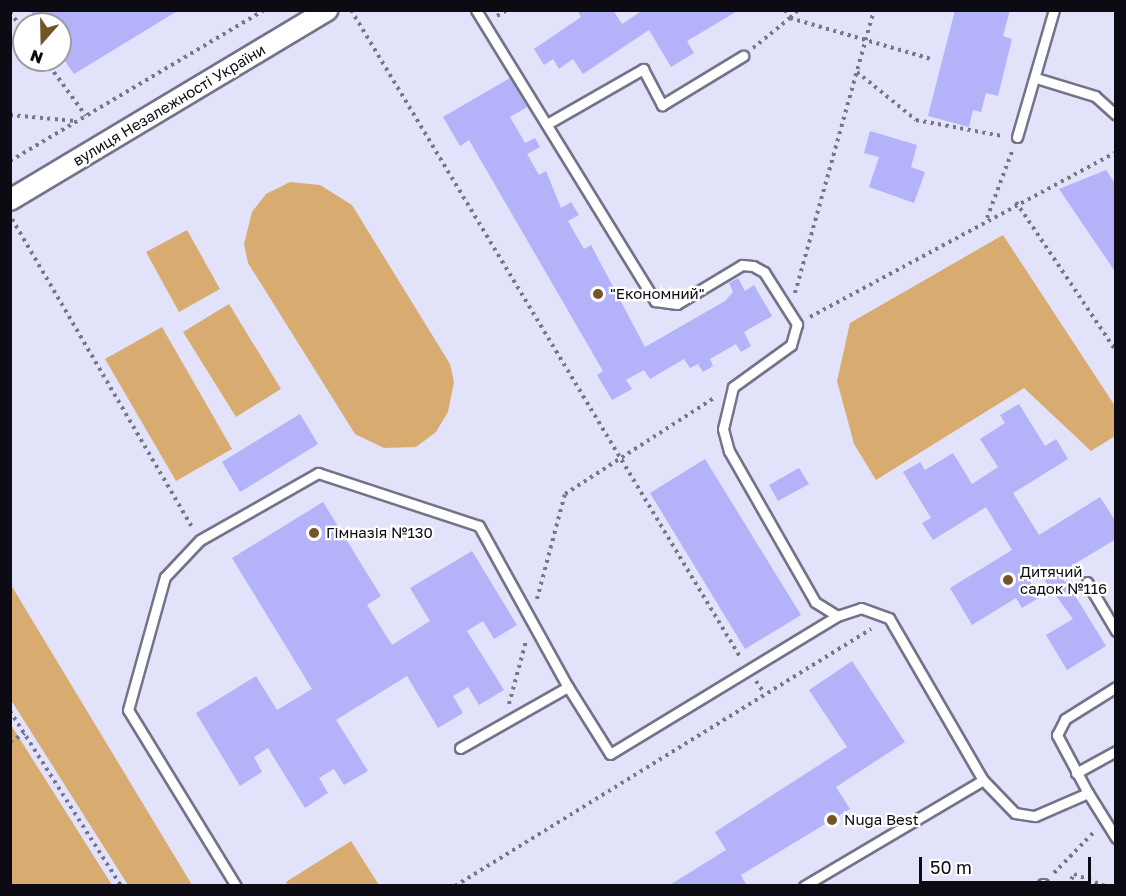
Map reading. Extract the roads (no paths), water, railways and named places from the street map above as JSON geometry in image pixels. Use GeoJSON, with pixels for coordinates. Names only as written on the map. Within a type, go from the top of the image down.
{"type":"FeatureCollection","features":[{"type":"Feature","properties":{"kind":"street","name":"вулиця Незалежності України"},"geometry":{"type":"LineString","coordinates":[[10,200],[328,10]]}},
{"type":"Feature","properties":{"kind":"lane"},"geometry":{"type":"LineString","coordinates":[[476,10],[655,301],[677,304],[742,265],[764,272],[790,312],[797,324],[791,345],[733,387],[723,429],[729,451],[815,602],[837,616]]}},
{"type":"Feature","properties":{"kind":"lane"},"geometry":{"type":"LineString","coordinates":[[1017,137],[1054,10]]}},
{"type":"Feature","properties":{"kind":"lane"},"geometry":{"type":"LineString","coordinates":[[547,124],[643,69],[662,105],[743,56]]}},
{"type":"Feature","properties":{"kind":"lane"},"geometry":{"type":"LineString","coordinates":[[1036,78],[1095,96],[1116,114]]}},
{"type":"Feature","properties":{"kind":"lane"},"geometry":{"type":"LineString","coordinates":[[236,885],[128,710],[165,577],[200,540],[318,472],[479,526],[568,687],[610,754],[837,616],[861,608],[889,618],[983,780],[1015,813],[1035,816],[1088,793]]}},
{"type":"Feature","properties":{"kind":"lane"},"geometry":{"type":"LineString","coordinates":[[1087,582],[1116,631]]}},
{"type":"Feature","properties":{"kind":"lane"},"geometry":{"type":"LineString","coordinates":[[460,748],[568,687]]}},
{"type":"Feature","properties":{"kind":"lane"},"geometry":{"type":"LineString","coordinates":[[1116,687],[1059,727],[1057,735],[1076,773],[1116,838]]}},
{"type":"Feature","properties":{"kind":"lane"},"geometry":{"type":"LineString","coordinates":[[1076,773],[1116,751]]}},
{"type":"Feature","properties":{"kind":"lane"},"geometry":{"type":"LineString","coordinates":[[804,885],[983,780]]}},
{"type":"Feature","properties":{"kind":"place","name":"\"Економний\""},"geometry":{"type":"Point","coordinates":[598,294]}},
{"type":"Feature","properties":{"kind":"place","name":"Гімназія №130"},"geometry":{"type":"Point","coordinates":[314,533]}},
{"type":"Feature","properties":{"kind":"place","name":"Дитячий садок №116"},"geometry":{"type":"Point","coordinates":[1008,580]}},
{"type":"Feature","properties":{"kind":"place","name":"Nuga Best"},"geometry":{"type":"Point","coordinates":[832,820]}}]}
